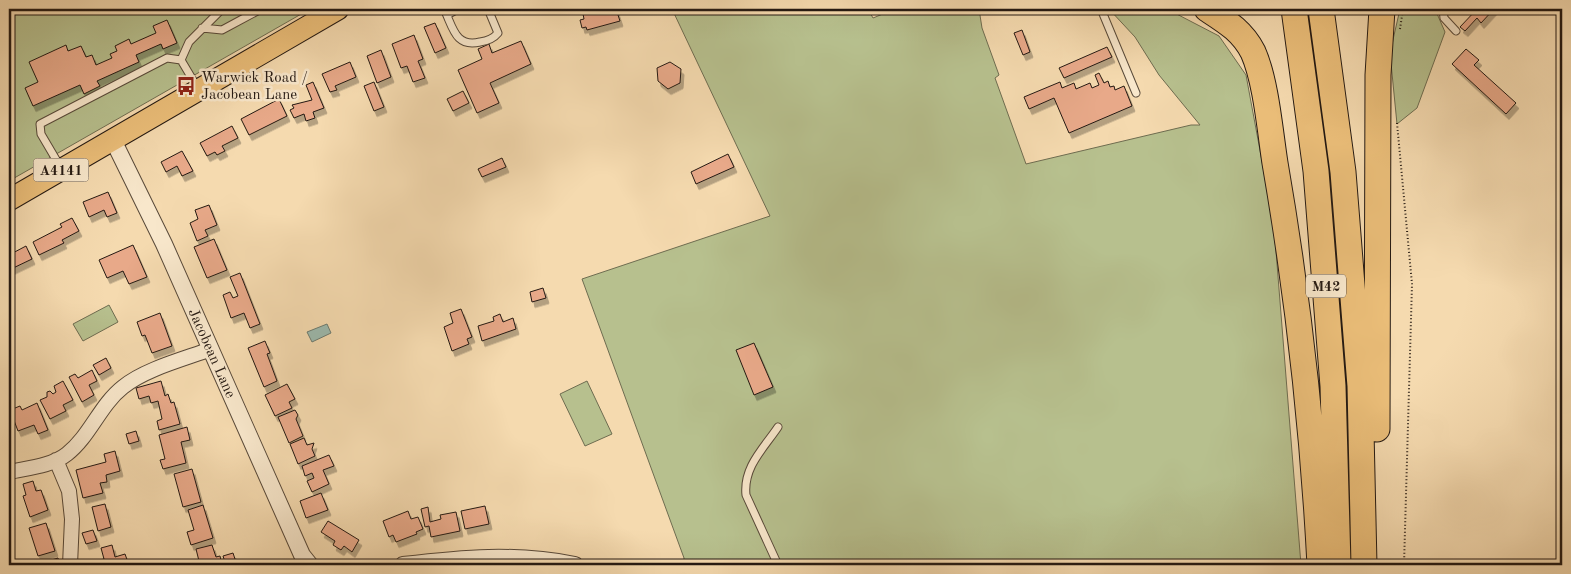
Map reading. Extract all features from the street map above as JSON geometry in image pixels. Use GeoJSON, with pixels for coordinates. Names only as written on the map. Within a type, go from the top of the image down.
{"type":"FeatureCollection","features":[{"type":"Feature","properties":{"kind":"highway"},"geometry":{"type":"LineString","coordinates":[[1207,9],[1235,27],[1244,36],[1254,55],[1260,76],[1280,192],[1306,382],[1320,565]]}},
{"type":"Feature","properties":{"kind":"highway","name":"M42"},"geometry":{"type":"LineString","coordinates":[[1294,9],[1317,181],[1334,386],[1338,565]]}},
{"type":"Feature","properties":{"kind":"highway","name":"M42"},"geometry":{"type":"LineString","coordinates":[[1321,9],[1343,172],[1358,357],[1364,565]]}},
{"type":"Feature","properties":{"kind":"highway"},"geometry":{"type":"LineString","coordinates":[[1378,565],[1376,468],[1378,76],[1382,9]]}},
{"type":"Feature","properties":{"kind":"main road","name":"A4141"},"geometry":{"type":"LineString","coordinates":[[9,200],[338,9]]}},
{"type":"Feature","properties":{"kind":"street","name":"Jacobean Lane"},"geometry":{"type":"LineString","coordinates":[[113,140],[164,244],[302,555],[310,565]]}},
{"type":"Feature","properties":{"kind":"street"},"geometry":{"type":"LineString","coordinates":[[9,472],[56,460],[67,454],[86,432],[110,398],[124,386],[136,378],[211,349]]}},
{"type":"Feature","properties":{"kind":"street"},"geometry":{"type":"LineString","coordinates":[[56,460],[69,492],[72,519],[70,565]]}},
{"type":"Feature","properties":{"kind":"street"},"geometry":{"type":"LineString","coordinates":[[403,565],[474,557],[540,558],[574,565]]}},
{"type":"Feature","properties":{"kind":"lane"},"geometry":{"type":"LineString","coordinates":[[181,60],[189,42],[222,9]]}},
{"type":"Feature","properties":{"kind":"lane"},"geometry":{"type":"LineString","coordinates":[[202,28],[222,30],[261,9]]}},
{"type":"Feature","properties":{"kind":"lane"},"geometry":{"type":"LineString","coordinates":[[458,9],[445,12],[459,40],[470,44],[483,42],[498,33],[488,9]]}},
{"type":"Feature","properties":{"kind":"lane"},"geometry":{"type":"LineString","coordinates":[[1101,9],[1136,93]]}},
{"type":"Feature","properties":{"kind":"lane"},"geometry":{"type":"LineString","coordinates":[[1442,9],[1444,18],[1456,32]]}},
{"type":"Feature","properties":{"kind":"lane"},"geometry":{"type":"LineString","coordinates":[[62,170],[41,134],[40,124],[168,58],[181,60]]}},
{"type":"Feature","properties":{"kind":"lane"},"geometry":{"type":"LineString","coordinates":[[181,60],[199,90]]}},
{"type":"Feature","properties":{"kind":"lane"},"geometry":{"type":"LineString","coordinates":[[778,427],[751,464],[745,485],[746,494],[778,565]]}},
{"type":"Feature","properties":{"kind":"path"},"geometry":{"type":"LineString","coordinates":[[1400,32],[1403,9]]}},
{"type":"Feature","properties":{"kind":"path"},"geometry":{"type":"LineString","coordinates":[[1397,115],[1412,284],[1404,565]]}},
{"type":"Feature","properties":{"kind":"green space"},"geometry":{"type":"Polygon","coordinates":[[[9,9],[310,9],[9,181],[9,9]]]}},
{"type":"Feature","properties":{"kind":"green space"},"geometry":{"type":"Polygon","coordinates":[[[672,9],[868,9],[873,18],[895,9],[979,9],[982,28],[999,75],[995,78],[1026,164],[1191,125],[1200,125],[1159,75],[1135,37],[1109,9],[1167,9],[1219,36],[1246,75],[1274,226],[1301,565],[684,565],[684,558],[582,279],[770,216],[672,9]]]}},
{"type":"Feature","properties":{"kind":"green space"},"geometry":{"type":"Polygon","coordinates":[[[1400,9],[1435,9],[1445,32],[1417,108],[1397,124],[1390,53],[1400,9]]]}},
{"type":"Feature","properties":{"kind":"green space"},"geometry":{"type":"Polygon","coordinates":[[[109,305],[118,322],[83,341],[73,324],[109,305]]]}},
{"type":"Feature","properties":{"kind":"green space"},"geometry":{"type":"Polygon","coordinates":[[[587,381],[612,434],[585,446],[560,394],[587,381]]]}},
{"type":"Feature","properties":{"kind":"shaded area"},"geometry":{"type":"Polygon","coordinates":[[[327,324],[331,333],[312,342],[307,332],[327,324]]]}},
{"type":"Feature","properties":{"kind":"building"},"geometry":{"type":"Polygon","coordinates":[[[592,9],[616,9],[620,21],[587,30],[586,27],[582,28],[580,20],[584,19],[583,14],[593,12],[592,9]]]}},
{"type":"Feature","properties":{"kind":"building"},"geometry":{"type":"Polygon","coordinates":[[[1477,9],[1494,9],[1481,23],[1477,18],[1465,31],[1460,27],[1477,9]]]}},
{"type":"Feature","properties":{"kind":"building"},"geometry":{"type":"Polygon","coordinates":[[[167,20],[177,43],[163,49],[161,44],[136,55],[139,62],[97,81],[100,86],[84,94],[80,85],[33,106],[25,88],[38,82],[29,62],[66,45],[68,51],[81,46],[86,57],[92,55],[96,65],[112,58],[110,54],[117,51],[115,46],[129,39],[131,44],[156,33],[153,26],[167,20]]]}},
{"type":"Feature","properties":{"kind":"building"},"geometry":{"type":"Polygon","coordinates":[[[435,23],[446,48],[435,53],[424,27],[435,23]]]}},
{"type":"Feature","properties":{"kind":"building"},"geometry":{"type":"Polygon","coordinates":[[[1022,30],[1030,52],[1023,55],[1014,33],[1022,30]]]}},
{"type":"Feature","properties":{"kind":"building"},"geometry":{"type":"Polygon","coordinates":[[[414,35],[423,59],[418,61],[425,78],[413,82],[407,66],[401,68],[392,44],[414,35]]]}},
{"type":"Feature","properties":{"kind":"building"},"geometry":{"type":"Polygon","coordinates":[[[521,41],[531,64],[490,83],[499,103],[477,113],[458,70],[482,59],[478,49],[489,44],[492,53],[521,41]]]}},
{"type":"Feature","properties":{"kind":"building"},"geometry":{"type":"Polygon","coordinates":[[[1107,47],[1112,57],[1064,78],[1059,68],[1107,47]]]}},
{"type":"Feature","properties":{"kind":"building"},"geometry":{"type":"Polygon","coordinates":[[[1466,49],[1479,60],[1474,65],[1516,103],[1506,114],[1452,64],[1466,49]]]}},
{"type":"Feature","properties":{"kind":"building"},"geometry":{"type":"Polygon","coordinates":[[[381,50],[391,77],[377,83],[367,56],[381,50]]]}},
{"type":"Feature","properties":{"kind":"building"},"geometry":{"type":"Polygon","coordinates":[[[350,62],[356,77],[335,86],[337,90],[330,92],[322,74],[350,62]]]}},
{"type":"Feature","properties":{"kind":"building"},"geometry":{"type":"Polygon","coordinates":[[[670,62],[681,69],[680,83],[668,89],[658,81],[657,68],[670,62]]]}},
{"type":"Feature","properties":{"kind":"building"},"geometry":{"type":"Polygon","coordinates":[[[1099,73],[1104,83],[1108,81],[1110,87],[1114,86],[1115,90],[1124,86],[1132,106],[1069,133],[1054,98],[1029,109],[1024,97],[1060,82],[1062,88],[1074,83],[1076,89],[1090,83],[1092,88],[1099,85],[1095,75],[1099,73]]]}},
{"type":"Feature","properties":{"kind":"building"},"geometry":{"type":"Polygon","coordinates":[[[313,82],[324,108],[313,112],[315,118],[306,121],[304,114],[294,118],[290,110],[294,108],[292,105],[312,100],[306,85],[313,82]]]}},
{"type":"Feature","properties":{"kind":"building"},"geometry":{"type":"Polygon","coordinates":[[[374,82],[384,107],[374,111],[364,86],[374,82]]]}},
{"type":"Feature","properties":{"kind":"building"},"geometry":{"type":"Polygon","coordinates":[[[463,91],[469,103],[453,111],[447,99],[463,91]]]}},
{"type":"Feature","properties":{"kind":"building"},"geometry":{"type":"Polygon","coordinates":[[[279,99],[287,116],[249,135],[241,119],[279,99]]]}},
{"type":"Feature","properties":{"kind":"building"},"geometry":{"type":"Polygon","coordinates":[[[232,126],[238,138],[222,146],[225,151],[217,155],[215,152],[207,156],[200,143],[232,126]]]}},
{"type":"Feature","properties":{"kind":"building"},"geometry":{"type":"Polygon","coordinates":[[[182,151],[193,171],[182,176],[177,166],[166,172],[161,162],[182,151]]]}},
{"type":"Feature","properties":{"kind":"building"},"geometry":{"type":"Polygon","coordinates":[[[728,154],[734,167],[696,184],[691,172],[728,154]]]}},
{"type":"Feature","properties":{"kind":"building"},"geometry":{"type":"Polygon","coordinates":[[[502,158],[506,167],[482,177],[478,169],[502,158]]]}},
{"type":"Feature","properties":{"kind":"building"},"geometry":{"type":"Polygon","coordinates":[[[108,192],[117,213],[107,217],[104,210],[89,217],[83,202],[108,192]]]}},
{"type":"Feature","properties":{"kind":"building"},"geometry":{"type":"Polygon","coordinates":[[[209,205],[217,225],[205,230],[208,236],[197,241],[190,223],[198,219],[195,210],[209,205]]]}},
{"type":"Feature","properties":{"kind":"building"},"geometry":{"type":"Polygon","coordinates":[[[72,218],[79,231],[62,240],[64,243],[39,255],[33,242],[62,227],[60,224],[72,218]]]}},
{"type":"Feature","properties":{"kind":"building"},"geometry":{"type":"Polygon","coordinates":[[[214,239],[227,270],[207,278],[194,247],[214,239]]]}},
{"type":"Feature","properties":{"kind":"building"},"geometry":{"type":"Polygon","coordinates":[[[133,245],[147,277],[129,284],[123,271],[107,278],[99,260],[133,245]]]}},
{"type":"Feature","properties":{"kind":"building"},"geometry":{"type":"Polygon","coordinates":[[[26,246],[32,259],[9,270],[9,255],[26,246]]]}},
{"type":"Feature","properties":{"kind":"building"},"geometry":{"type":"Polygon","coordinates":[[[240,273],[260,324],[250,328],[244,313],[231,318],[223,295],[230,292],[233,298],[238,296],[230,277],[240,273]]]}},
{"type":"Feature","properties":{"kind":"building"},"geometry":{"type":"Polygon","coordinates":[[[543,288],[546,298],[532,302],[530,292],[543,288]]]}},
{"type":"Feature","properties":{"kind":"building"},"geometry":{"type":"Polygon","coordinates":[[[461,309],[472,337],[467,339],[469,344],[452,351],[444,327],[453,323],[450,313],[461,309]]]}},
{"type":"Feature","properties":{"kind":"building"},"geometry":{"type":"Polygon","coordinates":[[[160,313],[172,346],[152,353],[145,335],[142,336],[137,322],[160,313]]]}},
{"type":"Feature","properties":{"kind":"building"},"geometry":{"type":"Polygon","coordinates":[[[500,314],[503,322],[513,318],[516,329],[482,341],[478,326],[494,321],[493,317],[500,314]]]}},
{"type":"Feature","properties":{"kind":"building"},"geometry":{"type":"Polygon","coordinates":[[[265,341],[270,353],[267,354],[277,381],[264,387],[248,348],[265,341]]]}},
{"type":"Feature","properties":{"kind":"building"},"geometry":{"type":"Polygon","coordinates":[[[754,343],[773,387],[754,395],[736,350],[754,343]]]}},
{"type":"Feature","properties":{"kind":"building"},"geometry":{"type":"Polygon","coordinates":[[[106,358],[111,368],[99,375],[93,365],[106,358]]]}},
{"type":"Feature","properties":{"kind":"building"},"geometry":{"type":"Polygon","coordinates":[[[92,370],[97,381],[89,385],[94,395],[82,402],[69,377],[75,374],[78,378],[92,370]]]}},
{"type":"Feature","properties":{"kind":"building"},"geometry":{"type":"Polygon","coordinates":[[[63,381],[73,400],[63,405],[66,411],[50,419],[40,400],[47,397],[47,392],[50,391],[53,394],[56,392],[54,386],[63,381]]]}},
{"type":"Feature","properties":{"kind":"building"},"geometry":{"type":"Polygon","coordinates":[[[161,381],[165,396],[168,394],[171,403],[174,402],[180,424],[159,430],[157,421],[162,419],[158,401],[151,403],[149,396],[139,399],[136,388],[161,381]]]}},
{"type":"Feature","properties":{"kind":"building"},"geometry":{"type":"Polygon","coordinates":[[[287,384],[295,399],[289,402],[292,408],[275,416],[265,395],[287,384]]]}},
{"type":"Feature","properties":{"kind":"building"},"geometry":{"type":"Polygon","coordinates":[[[37,403],[48,430],[38,434],[34,425],[18,431],[10,410],[20,406],[22,410],[37,403]]]}},
{"type":"Feature","properties":{"kind":"building"},"geometry":{"type":"Polygon","coordinates":[[[295,410],[298,415],[296,419],[303,436],[289,443],[278,417],[295,410]]]}},
{"type":"Feature","properties":{"kind":"building"},"geometry":{"type":"Polygon","coordinates":[[[187,427],[190,440],[181,442],[186,463],[163,469],[160,460],[165,459],[159,435],[187,427]]]}},
{"type":"Feature","properties":{"kind":"building"},"geometry":{"type":"Polygon","coordinates":[[[136,431],[139,441],[129,444],[126,434],[136,431]]]}},
{"type":"Feature","properties":{"kind":"building"},"geometry":{"type":"Polygon","coordinates":[[[304,438],[307,445],[314,443],[312,449],[315,456],[298,464],[290,444],[304,438]]]}},
{"type":"Feature","properties":{"kind":"building"},"geometry":{"type":"Polygon","coordinates":[[[115,451],[120,471],[106,475],[107,482],[100,483],[103,493],[83,498],[76,470],[106,462],[104,454],[115,451]]]}},
{"type":"Feature","properties":{"kind":"building"},"geometry":{"type":"Polygon","coordinates":[[[329,455],[334,466],[323,470],[329,484],[312,492],[307,481],[314,478],[312,473],[305,476],[302,466],[329,455]]]}},
{"type":"Feature","properties":{"kind":"building"},"geometry":{"type":"Polygon","coordinates":[[[192,469],[201,502],[183,507],[174,474],[192,469]]]}},
{"type":"Feature","properties":{"kind":"building"},"geometry":{"type":"Polygon","coordinates":[[[33,481],[36,491],[41,490],[48,510],[30,517],[23,496],[26,495],[23,484],[33,481]]]}},
{"type":"Feature","properties":{"kind":"building"},"geometry":{"type":"Polygon","coordinates":[[[321,493],[328,510],[306,518],[300,501],[321,493]]]}},
{"type":"Feature","properties":{"kind":"building"},"geometry":{"type":"Polygon","coordinates":[[[105,504],[111,527],[98,531],[92,507],[105,504]]]}},
{"type":"Feature","properties":{"kind":"building"},"geometry":{"type":"Polygon","coordinates":[[[203,505],[213,538],[191,545],[187,532],[194,530],[188,510],[203,505]]]}},
{"type":"Feature","properties":{"kind":"building"},"geometry":{"type":"Polygon","coordinates":[[[485,506],[489,524],[465,529],[461,511],[485,506]]]}},
{"type":"Feature","properties":{"kind":"building"},"geometry":{"type":"Polygon","coordinates":[[[428,507],[430,522],[441,519],[440,515],[456,512],[460,531],[431,537],[429,526],[425,527],[421,509],[428,507]]]}},
{"type":"Feature","properties":{"kind":"building"},"geometry":{"type":"Polygon","coordinates":[[[408,511],[411,519],[418,517],[423,529],[416,532],[417,534],[396,542],[393,535],[389,537],[383,521],[408,511]]]}},
{"type":"Feature","properties":{"kind":"building"},"geometry":{"type":"Polygon","coordinates":[[[328,521],[359,540],[352,552],[344,546],[341,550],[333,545],[335,541],[321,532],[328,521]]]}},
{"type":"Feature","properties":{"kind":"building"},"geometry":{"type":"Polygon","coordinates":[[[46,523],[55,551],[38,556],[29,528],[46,523]]]}},
{"type":"Feature","properties":{"kind":"building"},"geometry":{"type":"Polygon","coordinates":[[[93,530],[97,541],[86,544],[82,533],[93,530]]]}},
{"type":"Feature","properties":{"kind":"building"},"geometry":{"type":"Polygon","coordinates":[[[112,545],[115,557],[125,554],[129,565],[94,565],[93,562],[104,559],[101,548],[112,545]]]}},
{"type":"Feature","properties":{"kind":"building"},"geometry":{"type":"Polygon","coordinates":[[[212,545],[216,557],[220,556],[222,565],[200,565],[196,549],[212,545]]]}},
{"type":"Feature","properties":{"kind":"building"},"geometry":{"type":"Polygon","coordinates":[[[233,553],[236,562],[226,565],[223,556],[233,553]]]}},
{"type":"Feature","properties":{"kind":"building"},"geometry":{"type":"Polygon","coordinates":[[[58,558],[60,565],[49,565],[48,561],[58,558]]]}},
{"type":"Feature","properties":{"kind":"place","name":"Warwick Road / Jacobean Lane"},"geometry":{"type":"Point","coordinates":[186,86]}}]}
